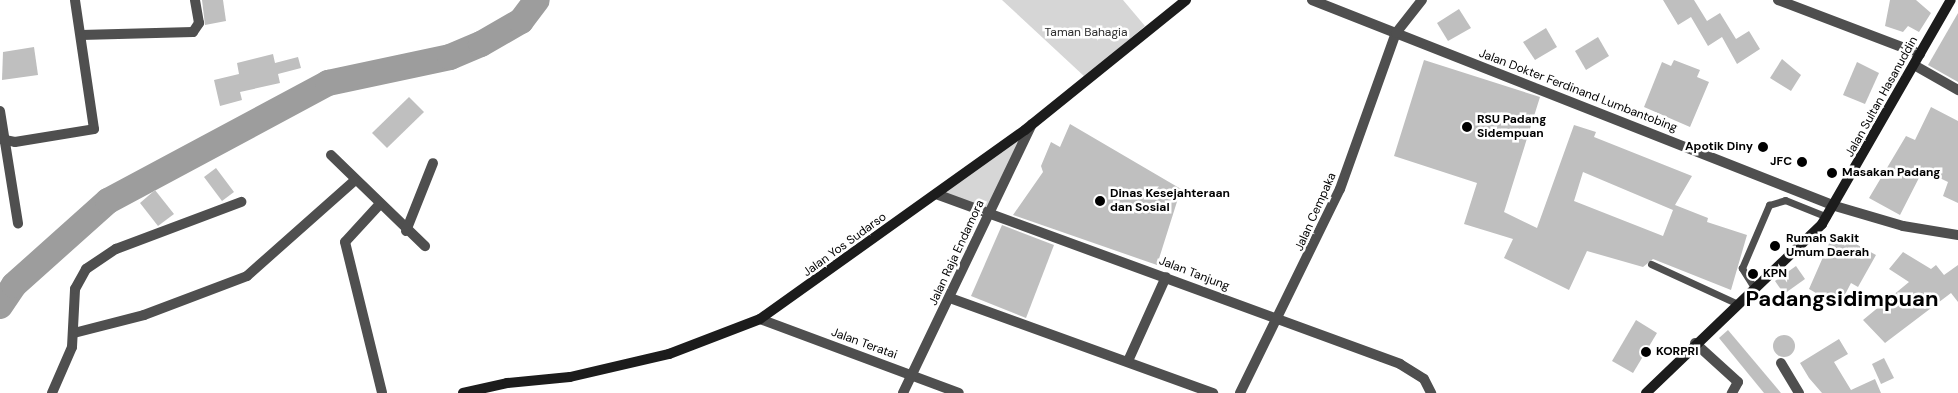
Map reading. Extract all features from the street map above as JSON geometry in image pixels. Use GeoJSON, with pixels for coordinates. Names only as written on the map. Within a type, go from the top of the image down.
{"type":"FeatureCollection","features":[{"type":"Feature","properties":{"kind":"street"},"geometry":{"type":"LineString","coordinates":[[2,140],[94,129],[75,0]]}},
{"type":"Feature","properties":{"kind":"street"},"geometry":{"type":"LineString","coordinates":[[81,35],[193,32],[199,23],[195,0]]}},
{"type":"Feature","properties":{"kind":"street","name":"Jalan Yos Sudarso"},"geometry":{"type":"LineString","coordinates":[[463,393],[506,383],[570,377],[669,354],[760,319],[1032,124],[1186,0]]}},
{"type":"Feature","properties":{"kind":"street","name":"Jalan Dokter Ferdinand Lumbantobing"},"geometry":{"type":"LineString","coordinates":[[1312,0],[1835,206],[1903,226],[1958,235]]}},
{"type":"Feature","properties":{"kind":"street","name":"Jalan Cempaka"},"geometry":{"type":"LineString","coordinates":[[1240,393],[1278,319],[1340,189],[1396,33],[1422,0]]}},
{"type":"Feature","properties":{"kind":"street"},"geometry":{"type":"LineString","coordinates":[[1778,0],[1920,54]]}},
{"type":"Feature","properties":{"kind":"street","name":"Jalan Sultan Hasanuddin"},"geometry":{"type":"LineString","coordinates":[[1646,393],[1695,343],[1755,289],[1827,217],[1951,0]]}},
{"type":"Feature","properties":{"kind":"street"},"geometry":{"type":"LineString","coordinates":[[1914,65],[1958,90]]}},
{"type":"Feature","properties":{"kind":"street"},"geometry":{"type":"LineString","coordinates":[[0,112],[2,140],[18,224]]}},
{"type":"Feature","properties":{"kind":"street","name":"Jalan Raja Endamora"},"geometry":{"type":"LineString","coordinates":[[903,393],[1032,124]]}},
{"type":"Feature","properties":{"kind":"street"},"geometry":{"type":"LineString","coordinates":[[332,155],[406,231],[425,246]]}},
{"type":"Feature","properties":{"kind":"street"},"geometry":{"type":"LineString","coordinates":[[406,231],[433,163]]}},
{"type":"Feature","properties":{"kind":"street"},"geometry":{"type":"LineString","coordinates":[[74,333],[144,315],[247,276],[279,244],[355,180]]}},
{"type":"Feature","properties":{"kind":"street","name":"Jalan Tanjung"},"geometry":{"type":"LineString","coordinates":[[936,194],[1166,276],[1400,364],[1424,379],[1431,393]]}},
{"type":"Feature","properties":{"kind":"street"},"geometry":{"type":"LineString","coordinates":[[52,393],[74,333],[75,289],[80,277],[97,259],[241,202]]}},
{"type":"Feature","properties":{"kind":"street"},"geometry":{"type":"LineString","coordinates":[[379,204],[345,242],[382,393]]}},
{"type":"Feature","properties":{"kind":"street"},"geometry":{"type":"LineString","coordinates":[[1128,361],[1166,276]]}},
{"type":"Feature","properties":{"kind":"street"},"geometry":{"type":"LineString","coordinates":[[950,298],[1212,393]]}},
{"type":"Feature","properties":{"kind":"street","name":"Jalan Teratai"},"geometry":{"type":"LineString","coordinates":[[760,319],[958,393]]}},
{"type":"Feature","properties":{"kind":"street"},"geometry":{"type":"LineString","coordinates":[[1695,343],[1738,382],[1732,393]]}},
{"type":"Feature","properties":{"kind":"street"},"geometry":{"type":"LineString","coordinates":[[1781,363],[1799,393]]}},
{"type":"Feature","properties":{"kind":"lane"},"geometry":{"type":"LineString","coordinates":[[1755,289],[1742,268],[1768,205],[1784,200],[1827,217]]}},
{"type":"Feature","properties":{"kind":"lane"},"geometry":{"type":"LineString","coordinates":[[1650,264],[1738,304]]}},
{"type":"Feature","properties":{"kind":"green space","name":"Taman Bahagia"},"geometry":{"type":"Polygon","coordinates":[[[1002,0],[1123,0],[1145,26],[1085,77],[1002,0]]]}},
{"type":"Feature","properties":{"kind":"green space"},"geometry":{"type":"Polygon","coordinates":[[[1025,130],[989,210],[942,193],[1025,130]]]}},
{"type":"Feature","properties":{"kind":"building"},"geometry":{"type":"Polygon","coordinates":[[[202,0],[223,0],[226,21],[205,25],[202,0]]]}},
{"type":"Feature","properties":{"kind":"building"},"geometry":{"type":"Polygon","coordinates":[[[1663,0],[1694,0],[1707,21],[1720,13],[1736,39],[1749,31],[1760,49],[1737,64],[1722,37],[1708,46],[1691,17],[1678,25],[1663,0]]]}},
{"type":"Feature","properties":{"kind":"building"},"geometry":{"type":"Polygon","coordinates":[[[1890,0],[1916,0],[1931,13],[1919,32],[1908,26],[1903,32],[1885,26],[1890,0]]]}},
{"type":"Feature","properties":{"kind":"building"},"geometry":{"type":"Polygon","coordinates":[[[1459,9],[1471,28],[1448,41],[1437,23],[1459,9]]]}},
{"type":"Feature","properties":{"kind":"building"},"geometry":{"type":"Polygon","coordinates":[[[1958,13],[1958,82],[1928,65],[1958,13]]]}},
{"type":"Feature","properties":{"kind":"building"},"geometry":{"type":"Polygon","coordinates":[[[1546,28],[1557,47],[1535,60],[1523,42],[1546,28]]]}},
{"type":"Feature","properties":{"kind":"building"},"geometry":{"type":"Polygon","coordinates":[[[1598,37],[1609,56],[1586,70],[1575,51],[1598,37]]]}},
{"type":"Feature","properties":{"kind":"building"},"geometry":{"type":"Polygon","coordinates":[[[34,47],[38,75],[2,80],[3,52],[34,47]]]}},
{"type":"Feature","properties":{"kind":"building"},"geometry":{"type":"Polygon","coordinates":[[[273,54],[275,63],[298,57],[301,68],[278,74],[280,83],[240,92],[242,100],[220,106],[214,80],[239,74],[237,63],[273,54]]]}},
{"type":"Feature","properties":{"kind":"building"},"geometry":{"type":"Polygon","coordinates":[[[1782,59],[1801,75],[1791,91],[1770,78],[1782,59]]]}},
{"type":"Feature","properties":{"kind":"building"},"geometry":{"type":"Polygon","coordinates":[[[1424,60],[1540,97],[1504,212],[1537,228],[1574,125],[1596,132],[1594,137],[1692,176],[1675,205],[1708,218],[1707,222],[1747,235],[1731,290],[1653,259],[1643,267],[1587,251],[1569,290],[1504,258],[1513,239],[1464,224],[1477,183],[1394,156],[1424,60]],[[1583,172],[1574,201],[1663,236],[1673,210],[1583,172]]]}},
{"type":"Feature","properties":{"kind":"building"},"geometry":{"type":"Polygon","coordinates":[[[1674,60],[1700,70],[1697,77],[1709,82],[1690,127],[1644,107],[1662,62],[1671,66],[1674,60]]]}},
{"type":"Feature","properties":{"kind":"building"},"geometry":{"type":"Polygon","coordinates":[[[1857,62],[1879,73],[1865,104],[1843,95],[1857,62]]]}},
{"type":"Feature","properties":{"kind":"building"},"geometry":{"type":"Polygon","coordinates":[[[409,97],[424,112],[387,148],[372,133],[409,97]]]}},
{"type":"Feature","properties":{"kind":"building"},"geometry":{"type":"Polygon","coordinates":[[[1931,107],[1958,121],[1958,203],[1943,196],[1948,182],[1923,170],[1900,215],[1869,198],[1906,136],[1915,140],[1931,107]]]}},
{"type":"Feature","properties":{"kind":"building","name":"Dinas Kesejahteraan dan Sosial"},"geometry":{"type":"Polygon","coordinates":[[[1070,124],[1181,189],[1157,265],[1013,215],[1043,172],[1041,166],[1051,142],[1060,147],[1070,124]]]}},
{"type":"Feature","properties":{"kind":"building"},"geometry":{"type":"Polygon","coordinates":[[[216,168],[234,192],[222,201],[204,177],[216,168]]]}},
{"type":"Feature","properties":{"kind":"building"},"geometry":{"type":"Polygon","coordinates":[[[155,190],[174,214],[158,226],[140,203],[155,190]]]}},
{"type":"Feature","properties":{"kind":"building"},"geometry":{"type":"Polygon","coordinates":[[[1002,225],[1054,245],[1026,318],[971,296],[1002,225]]]}},
{"type":"Feature","properties":{"kind":"building"},"geometry":{"type":"Polygon","coordinates":[[[1834,232],[1876,255],[1858,287],[1851,283],[1839,306],[1809,289],[1834,232]]]}},
{"type":"Feature","properties":{"kind":"building"},"geometry":{"type":"Polygon","coordinates":[[[1903,252],[1931,269],[1936,265],[1944,275],[1958,265],[1958,302],[1951,293],[1885,343],[1863,320],[1909,282],[1889,269],[1903,252]]]}},
{"type":"Feature","properties":{"kind":"building"},"geometry":{"type":"Polygon","coordinates":[[[1796,266],[1805,279],[1784,294],[1775,281],[1796,266]]]}},
{"type":"Feature","properties":{"kind":"building"},"geometry":{"type":"Polygon","coordinates":[[[1636,320],[1657,333],[1633,373],[1612,361],[1636,320]]]}},
{"type":"Feature","properties":{"kind":"building"},"geometry":{"type":"Polygon","coordinates":[[[1728,330],[1781,393],[1764,393],[1719,338],[1728,330]]]}},
{"type":"Feature","properties":{"kind":"building"},"geometry":{"type":"Polygon","coordinates":[[[1784,335],[1792,338],[1795,346],[1792,354],[1784,357],[1776,354],[1773,346],[1776,338],[1784,335]]]}},
{"type":"Feature","properties":{"kind":"building"},"geometry":{"type":"Polygon","coordinates":[[[1839,339],[1848,354],[1834,362],[1851,390],[1875,379],[1881,393],[1822,393],[1809,378],[1800,363],[1839,339]]]}},
{"type":"Feature","properties":{"kind":"building"},"geometry":{"type":"Polygon","coordinates":[[[1884,358],[1894,378],[1881,384],[1872,364],[1884,358]]]}},
{"type":"Feature","properties":{"kind":"waterway"},"geometry":{"type":"LineString","coordinates":[[0,306],[14,285],[108,201],[328,83],[450,57],[481,44],[521,21],[537,0]]}},
{"type":"Feature","properties":{"kind":"place","name":"RSU Padang Sidempuan"},"geometry":{"type":"Point","coordinates":[1467,127]}},
{"type":"Feature","properties":{"kind":"place","name":"Apotik Diny"},"geometry":{"type":"Point","coordinates":[1763,147]}},
{"type":"Feature","properties":{"kind":"place","name":"JFC"},"geometry":{"type":"Point","coordinates":[1802,162]}},
{"type":"Feature","properties":{"kind":"place","name":"Masakan Padang"},"geometry":{"type":"Point","coordinates":[1832,173]}},
{"type":"Feature","properties":{"kind":"place","name":"Dinas Kesejahteraan dan Sosial"},"geometry":{"type":"Point","coordinates":[1100,201]}},
{"type":"Feature","properties":{"kind":"place","name":"Rumah Sakit Umum Daerah"},"geometry":{"type":"Point","coordinates":[1775,246]}},
{"type":"Feature","properties":{"kind":"place","name":"KPN"},"geometry":{"type":"Point","coordinates":[1753,274]}},
{"type":"Feature","properties":{"kind":"place","name":"KORPRI"},"geometry":{"type":"Point","coordinates":[1646,352]}},
{"type":"Feature","properties":{"kind":"district","name":"Padangsidimpuan"},"geometry":{"type":"Point","coordinates":[1842,299]}}]}
